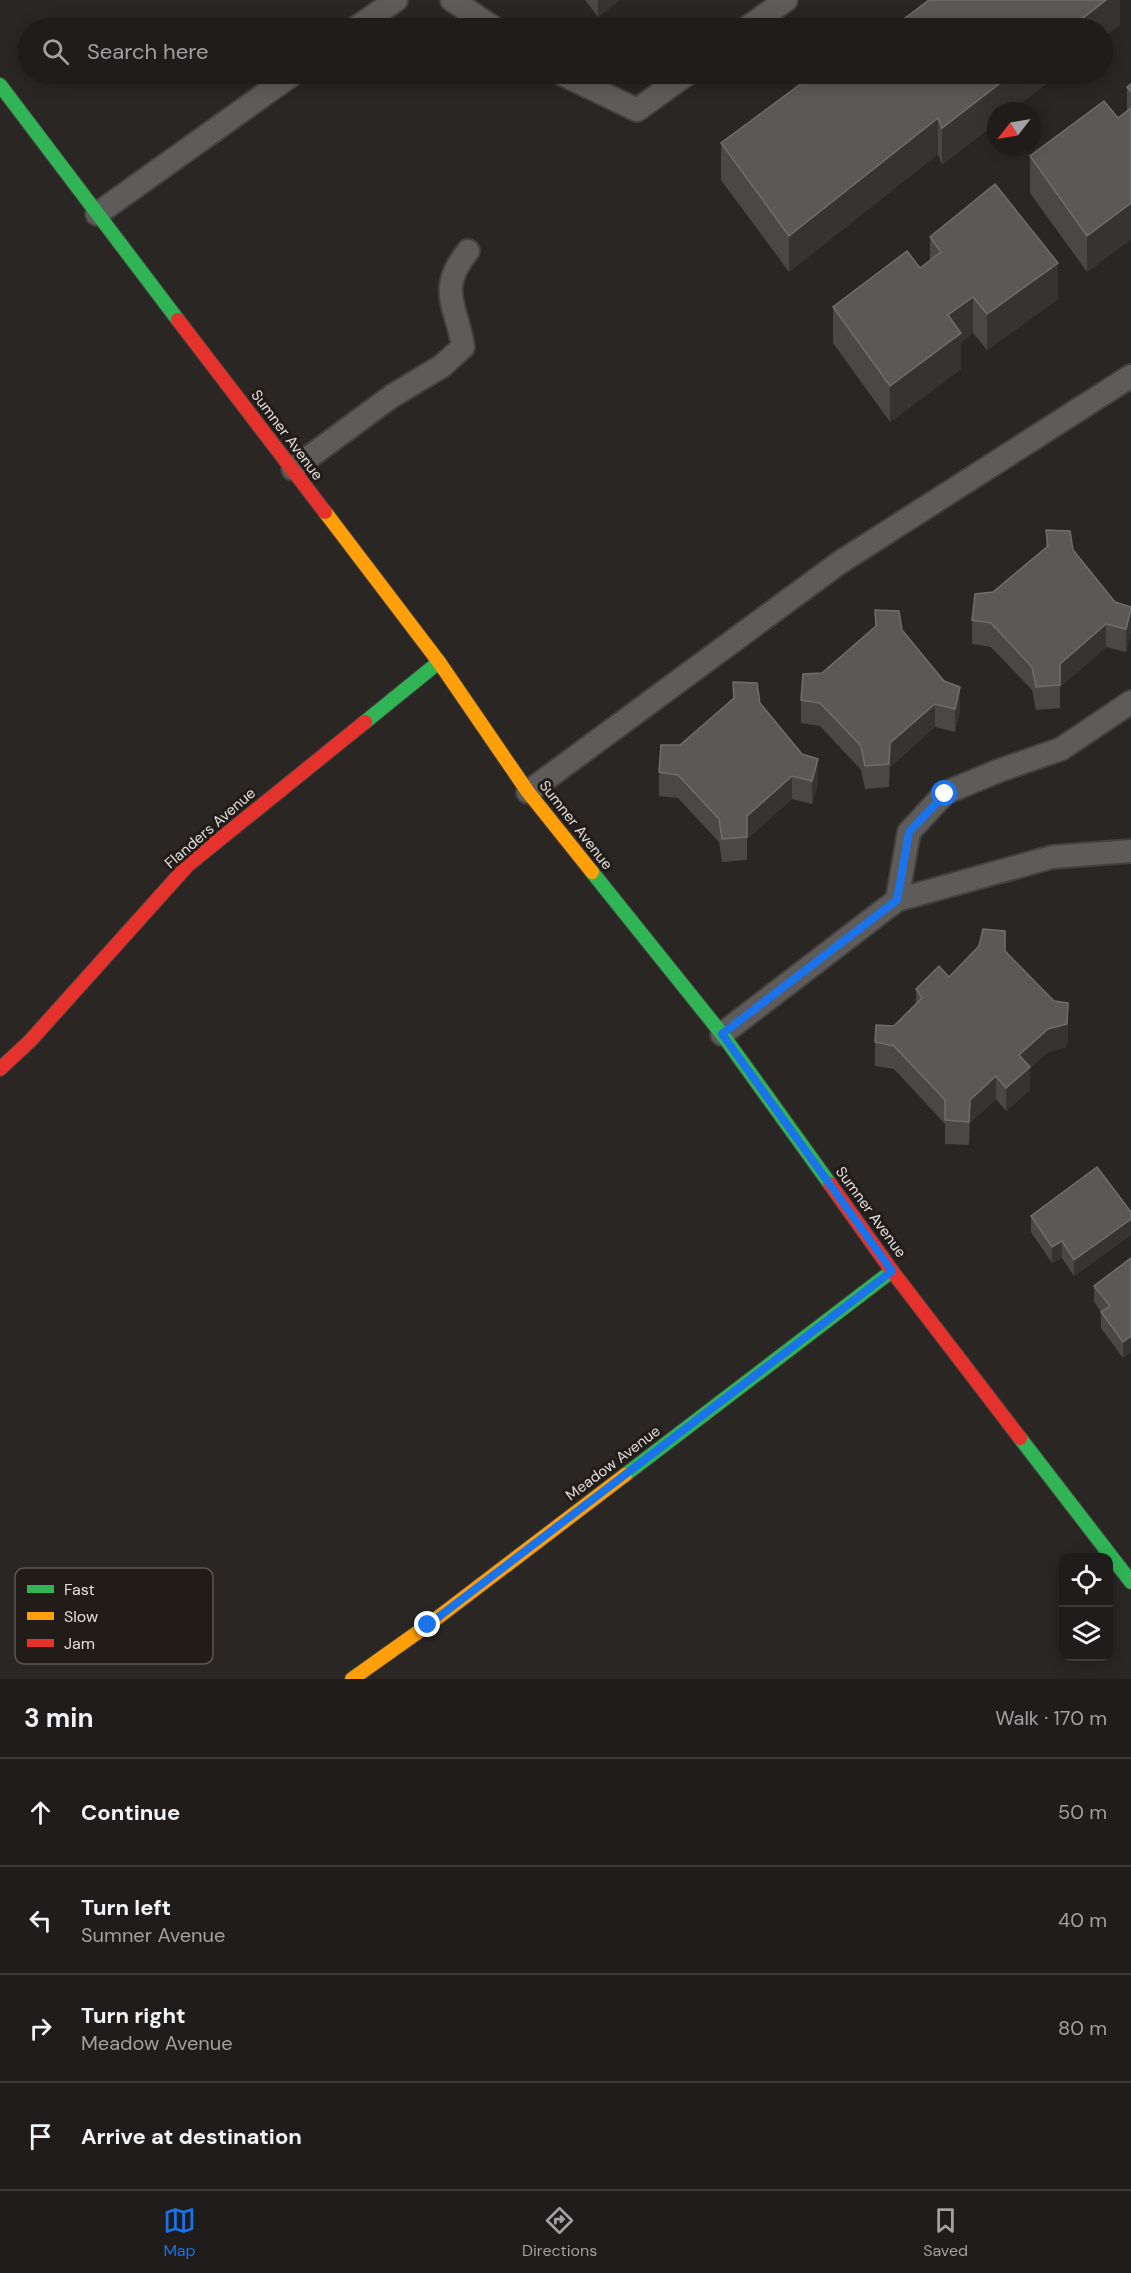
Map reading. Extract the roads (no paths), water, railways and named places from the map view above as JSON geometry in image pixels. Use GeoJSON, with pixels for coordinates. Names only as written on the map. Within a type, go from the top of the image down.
{"type":"FeatureCollection","features":[{"type":"Feature","properties":{"kind":"street","name":"Sumner Avenue"},"geometry":{"type":"LineString","coordinates":[[0,85],[440,662],[528,792],[722,1034],[892,1271],[1131,1582]]}},
{"type":"Feature","properties":{"kind":"street","name":"Flanders Avenue"},"geometry":{"type":"LineString","coordinates":[[0,1069],[30,1041],[188,865],[440,662]]}},
{"type":"Feature","properties":{"kind":"street","name":"Meadow Avenue"},"geometry":{"type":"LineString","coordinates":[[352,1679],[428,1625],[892,1271]]}},
{"type":"Feature","properties":{"kind":"lane"},"geometry":{"type":"LineString","coordinates":[[370,18],[396,0]]}},
{"type":"Feature","properties":{"kind":"lane"},"geometry":{"type":"LineString","coordinates":[[452,0],[479,18]]}},
{"type":"Feature","properties":{"kind":"lane"},"geometry":{"type":"LineString","coordinates":[[761,18],[786,0]]}},
{"type":"Feature","properties":{"kind":"lane"},"geometry":{"type":"LineString","coordinates":[[97,214],[279,84]]}},
{"type":"Feature","properties":{"kind":"lane"},"geometry":{"type":"LineString","coordinates":[[583,84],[637,110],[673,84]]}},
{"type":"Feature","properties":{"kind":"lane"},"geometry":{"type":"LineString","coordinates":[[293,469],[392,396],[442,366],[463,347],[453,316],[450,284],[456,266],[468,251]]}},
{"type":"Feature","properties":{"kind":"lane"},"geometry":{"type":"LineString","coordinates":[[528,792],[839,563],[1131,376]]}},
{"type":"Feature","properties":{"kind":"lane"},"geometry":{"type":"LineString","coordinates":[[897,900],[909,832],[945,794],[998,771],[1061,749],[1131,702]]}},
{"type":"Feature","properties":{"kind":"lane"},"geometry":{"type":"LineString","coordinates":[[722,1034],[897,900],[1052,857],[1131,851]]}}]}
